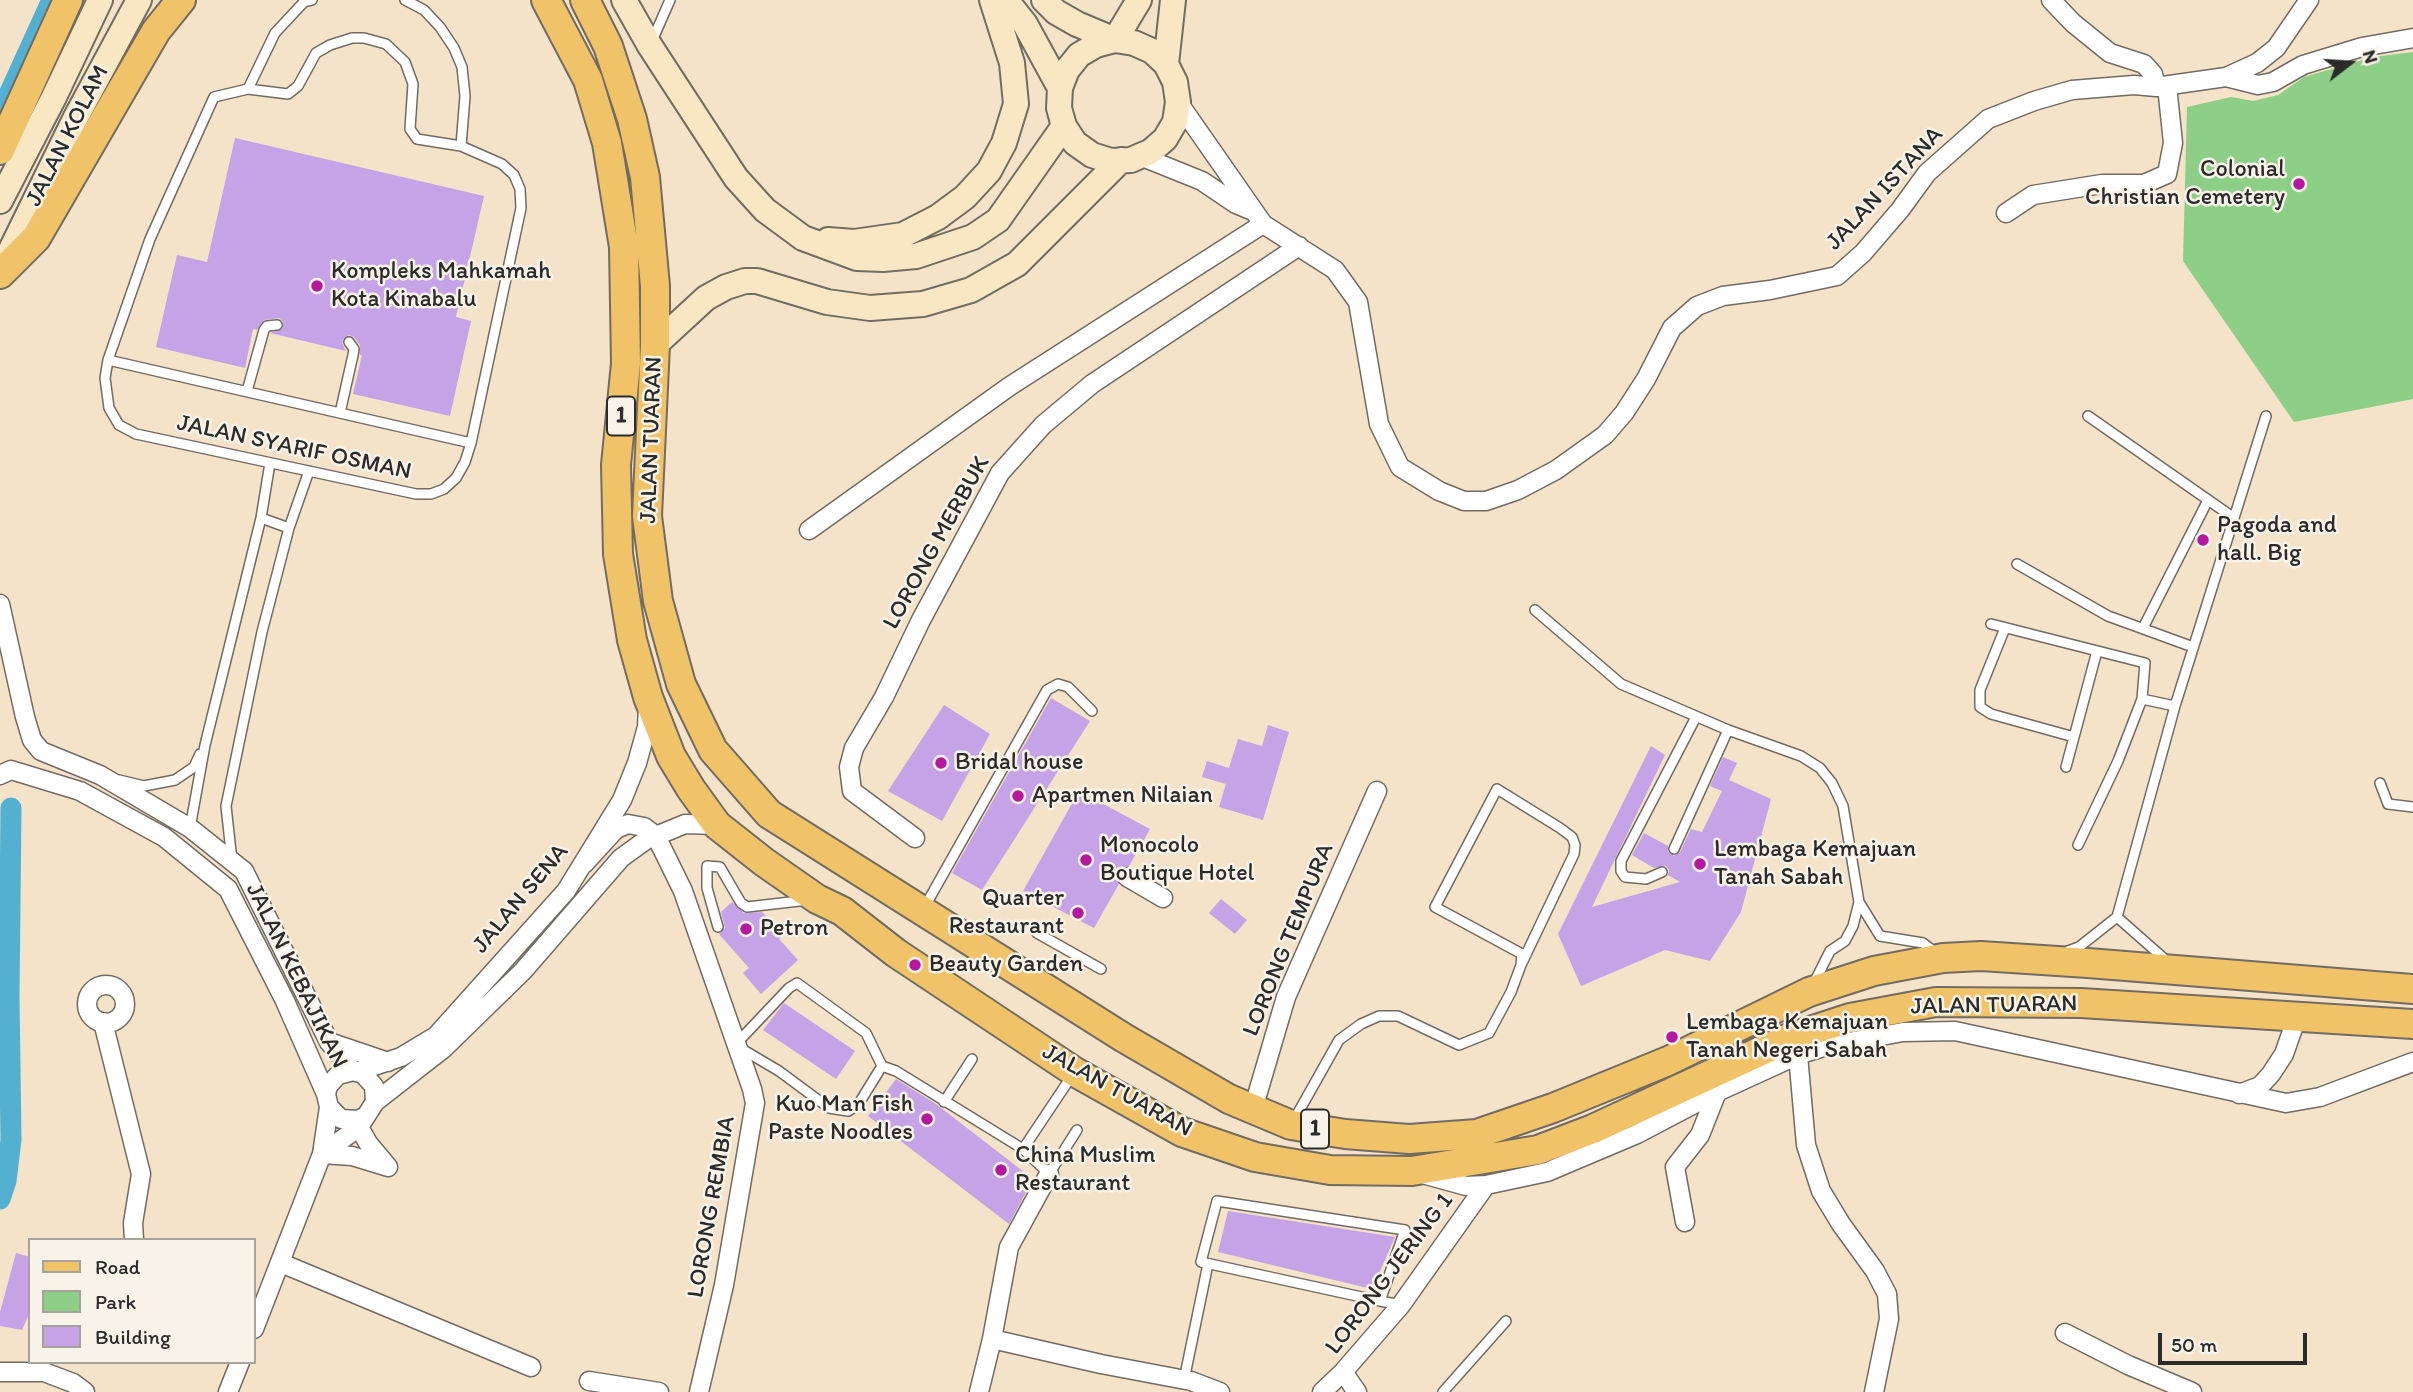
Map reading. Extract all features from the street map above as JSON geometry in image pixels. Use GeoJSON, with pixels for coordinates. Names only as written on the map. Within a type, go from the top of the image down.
{"type":"FeatureCollection","features":[{"type":"Feature","properties":{"kind":"main road"},"geometry":{"type":"LineString","coordinates":[[0,150],[68,0]]}},
{"type":"Feature","properties":{"kind":"main road","name":"JALAN KOLAM"},"geometry":{"type":"LineString","coordinates":[[0,201],[100,0]]}},
{"type":"Feature","properties":{"kind":"main road","name":"JALAN KOLAM"},"geometry":{"type":"LineString","coordinates":[[0,273],[75,119],[139,0]]}},
{"type":"Feature","properties":{"kind":"main road"},"geometry":{"type":"LineString","coordinates":[[0,273],[36,238],[156,31],[181,0]]}},
{"type":"Feature","properties":{"kind":"main road","name":"JALAN TUARAN"},"geometry":{"type":"LineString","coordinates":[[546,0],[588,80],[607,143],[624,247],[625,363],[616,465],[618,554],[632,640],[648,697],[671,756],[717,825],[817,899],[842,911],[895,953],[1074,1072],[1182,1132],[1255,1157],[1330,1170],[1412,1171],[1538,1150],[1593,1129],[1789,1038],[1850,1018],[1936,1002],[2081,1003],[2413,1024]]}},
{"type":"Feature","properties":{"kind":"main road","name":"JALAN TUARAN"},"geometry":{"type":"LineString","coordinates":[[585,0],[608,46],[632,119],[645,177],[655,286],[647,516],[658,601],[681,684],[713,750],[769,814],[1124,1038],[1229,1099],[1291,1125],[1345,1134],[1409,1139],[1477,1134],[1553,1108],[1668,1061],[1809,992],[1874,971],[1943,958],[1980,957],[2088,963],[2413,989]]}},
{"type":"Feature","properties":{"kind":"main road"},"geometry":{"type":"LineString","coordinates":[[624,0],[650,46],[736,178],[765,210],[803,238],[857,258],[916,256],[973,237],[998,220],[1064,126]]}},
{"type":"Feature","properties":{"kind":"main road"},"geometry":{"type":"LineString","coordinates":[[992,0],[1060,88]]}},
{"type":"Feature","properties":{"kind":"main road"},"geometry":{"type":"LineString","coordinates":[[803,238],[853,242],[903,235],[937,217],[965,197],[989,171],[1004,143],[1016,104],[1012,63],[1013,24],[1006,0]]}},
{"type":"Feature","properties":{"kind":"main road"},"geometry":{"type":"LineString","coordinates":[[1050,6],[1115,40],[1134,43],[1152,51],[1166,64],[1175,82],[1178,102],[1175,122],[1165,139],[1150,152],[1111,161],[1092,155],[1076,143],[1064,126],[1059,107],[1060,88],[1067,70],[1079,55],[1096,45],[1115,40],[1139,0]]}},
{"type":"Feature","properties":{"kind":"main road"},"geometry":{"type":"LineString","coordinates":[[1166,64],[1173,0]]}},
{"type":"Feature","properties":{"kind":"main road"},"geometry":{"type":"LineString","coordinates":[[655,345],[706,298],[745,281],[757,281],[827,302],[870,308],[923,304],[971,290],[1017,264],[1131,158]]}},
{"type":"Feature","properties":{"kind":"main road"},"geometry":{"type":"LineString","coordinates":[[1874,971],[1893,985],[1936,1002]]}},
{"type":"Feature","properties":{"kind":"main road"},"geometry":{"type":"LineString","coordinates":[[2362,985],[2372,995],[2385,1001],[2413,1005]]}},
{"type":"Feature","properties":{"kind":"street"},"geometry":{"type":"LineString","coordinates":[[2006,213],[2033,195],[2102,184],[2144,184],[2167,174],[2173,143],[2162,87],[2144,64],[2110,53],[2073,23],[2051,0]]}},
{"type":"Feature","properties":{"kind":"street","name":"JALAN ISTANA"},"geometry":{"type":"LineString","coordinates":[[1131,158],[1202,181],[1335,271],[1358,302],[1379,424],[1400,467],[1440,491],[1464,501],[1486,501],[1518,490],[1556,470],[1605,435],[1624,413],[1646,379],[1672,328],[1697,306],[1723,296],[1770,290],[1837,276],[1863,253],[1927,173],[1988,118],[2072,90],[2134,85],[2162,87],[2227,77],[2257,63],[2276,48],[2309,0]]}},
{"type":"Feature","properties":{"kind":"street"},"geometry":{"type":"LineString","coordinates":[[2227,77],[2258,85],[2273,82],[2315,62],[2362,47],[2413,38]]}},
{"type":"Feature","properties":{"kind":"street","name":"JALAN ISTANA"},"geometry":{"type":"LineString","coordinates":[[1178,102],[1258,217]]}},
{"type":"Feature","properties":{"kind":"street"},"geometry":{"type":"LineString","coordinates":[[809,530],[1010,386],[1258,217]]}},
{"type":"Feature","properties":{"kind":"street","name":"LORONG MERBUK"},"geometry":{"type":"LineString","coordinates":[[915,838],[852,791],[849,767],[854,748],[884,697],[921,620],[1000,473],[1042,425],[1092,384],[1299,246]]}},
{"type":"Feature","properties":{"kind":"street","name":"JALAN KEBAJIKAN"},"geometry":{"type":"LineString","coordinates":[[0,604],[32,740],[41,751],[100,775],[190,828],[244,872],[252,883],[329,1042],[354,1071]]}},
{"type":"Feature","properties":{"kind":"street","name":"JALAN SENA"},"geometry":{"type":"LineString","coordinates":[[328,1100],[332,1080],[338,1074],[401,1057],[436,1036],[566,891],[622,800],[646,727],[648,697]]}},
{"type":"Feature","properties":{"kind":"street","name":"JALAN KEBAJIKAN"},"geometry":{"type":"LineString","coordinates":[[0,775],[11,769],[80,791],[164,838],[228,889],[285,1001],[328,1100]]}},
{"type":"Feature","properties":{"kind":"street","name":"LORONG TEMPURA"},"geometry":{"type":"LineString","coordinates":[[1253,1109],[1286,998],[1377,791]]}},
{"type":"Feature","properties":{"kind":"street"},"geometry":{"type":"LineString","coordinates":[[584,864],[616,829],[628,824],[644,827],[656,836]]}},
{"type":"Feature","properties":{"kind":"street","name":"JALAN SENA"},"geometry":{"type":"LineString","coordinates":[[323,1154],[443,1049],[523,971],[621,858],[640,844],[685,824],[717,825]]}},
{"type":"Feature","properties":{"kind":"street"},"geometry":{"type":"LineString","coordinates":[[190,828],[193,845],[218,880]]}},
{"type":"Feature","properties":{"kind":"street","name":"LORONG REMBIA"},"geometry":{"type":"LineString","coordinates":[[656,836],[682,891],[755,1103],[724,1285],[699,1392]]}},
{"type":"Feature","properties":{"kind":"street"},"geometry":{"type":"LineString","coordinates":[[1127,877],[1163,898]]}},
{"type":"Feature","properties":{"kind":"street"},"geometry":{"type":"LineString","coordinates":[[2239,1094],[2260,1086],[2271,1074],[2284,1054],[2297,1017]]}},
{"type":"Feature","properties":{"kind":"street"},"geometry":{"type":"LineString","coordinates":[[103,1022],[141,1174],[133,1223],[134,1238]]}},
{"type":"Feature","properties":{"kind":"street"},"geometry":{"type":"LineString","coordinates":[[1412,1171],[1466,1186],[1486,1185],[1547,1172],[1637,1134],[1717,1092],[1798,1055],[1827,1046],[1903,1032],[1955,1031],[2286,1103],[2320,1097],[2413,1062]]}},
{"type":"Feature","properties":{"kind":"street"},"geometry":{"type":"LineString","coordinates":[[329,1042],[387,1062]]}},
{"type":"Feature","properties":{"kind":"street"},"geometry":{"type":"LineString","coordinates":[[1798,1055],[1806,1145],[1821,1191],[1875,1271],[1886,1294],[1889,1319],[1874,1392]]}},
{"type":"Feature","properties":{"kind":"street"},"geometry":{"type":"LineString","coordinates":[[323,1154],[352,1156],[388,1167],[368,1143],[367,1115],[376,1094],[370,1079],[354,1071]]}},
{"type":"Feature","properties":{"kind":"street"},"geometry":{"type":"LineString","coordinates":[[1685,1222],[1675,1167],[1700,1135],[1717,1092]]}},
{"type":"Feature","properties":{"kind":"street"},"geometry":{"type":"LineString","coordinates":[[328,1100],[341,1119],[358,1120],[367,1115]]}},
{"type":"Feature","properties":{"kind":"street"},"geometry":{"type":"LineString","coordinates":[[256,1324],[323,1154],[328,1100]]}},
{"type":"Feature","properties":{"kind":"street"},"geometry":{"type":"LineString","coordinates":[[979,1392],[1009,1247],[1049,1174]]}},
{"type":"Feature","properties":{"kind":"street","name":"LORONG JERING 1"},"geometry":{"type":"LineString","coordinates":[[1357,1392],[1343,1372],[1401,1305],[1486,1185]]}},
{"type":"Feature","properties":{"kind":"street"},"geometry":{"type":"LineString","coordinates":[[281,1263],[531,1367]]}},
{"type":"Feature","properties":{"kind":"street"},"geometry":{"type":"LineString","coordinates":[[2064,1334],[2127,1365],[2192,1392]]}},
{"type":"Feature","properties":{"kind":"street"},"geometry":{"type":"LineString","coordinates":[[992,1339],[1184,1380],[1220,1392]]}},
{"type":"Feature","properties":{"kind":"street"},"geometry":{"type":"LineString","coordinates":[[228,1392],[234,1364]]}},
{"type":"Feature","properties":{"kind":"street"},"geometry":{"type":"LineString","coordinates":[[0,1372],[44,1372],[73,1383],[85,1392]]}},
{"type":"Feature","properties":{"kind":"street"},"geometry":{"type":"LineString","coordinates":[[1322,1392],[1343,1372]]}},
{"type":"Feature","properties":{"kind":"street"},"geometry":{"type":"LineString","coordinates":[[589,1381],[659,1392]]}},
{"type":"Feature","properties":{"kind":"lane"},"geometry":{"type":"LineString","coordinates":[[248,89],[275,33],[304,2],[312,0]]}},
{"type":"Feature","properties":{"kind":"lane"},"geometry":{"type":"LineString","coordinates":[[405,0],[424,10],[440,27],[454,48],[462,67],[465,96],[461,146]]}},
{"type":"Feature","properties":{"kind":"lane"},"geometry":{"type":"LineString","coordinates":[[650,46],[670,0]]}},
{"type":"Feature","properties":{"kind":"lane","name":"JALAN SYARIF OSMAN"},"geometry":{"type":"LineString","coordinates":[[352,38],[386,44],[405,62],[413,85],[410,123],[413,134],[423,140],[461,146],[502,164],[514,175],[520,190],[521,208],[471,443],[456,478],[444,489],[431,494],[416,494],[136,434],[119,425],[109,408],[105,378],[108,360],[150,239],[214,97],[248,89],[288,94],[298,86],[316,53],[330,45],[352,38]]}},
{"type":"Feature","properties":{"kind":"lane"},"geometry":{"type":"LineString","coordinates":[[247,391],[264,330],[271,324],[277,325]]}},
{"type":"Feature","properties":{"kind":"lane"},"geometry":{"type":"LineString","coordinates":[[340,413],[354,349],[349,342]]}},
{"type":"Feature","properties":{"kind":"lane"},"geometry":{"type":"LineString","coordinates":[[108,360],[471,443]]}},
{"type":"Feature","properties":{"kind":"lane"},"geometry":{"type":"LineString","coordinates":[[2088,416],[2234,518]]}},
{"type":"Feature","properties":{"kind":"lane"},"geometry":{"type":"LineString","coordinates":[[2029,961],[2079,947],[2117,917],[2175,706],[2266,416]]}},
{"type":"Feature","properties":{"kind":"lane"},"geometry":{"type":"LineString","coordinates":[[190,828],[205,746],[261,518],[270,463]]}},
{"type":"Feature","properties":{"kind":"lane"},"geometry":{"type":"LineString","coordinates":[[232,861],[226,806],[262,632],[289,528],[309,471]]}},
{"type":"Feature","properties":{"kind":"lane"},"geometry":{"type":"LineString","coordinates":[[2143,628],[2208,500]]}},
{"type":"Feature","properties":{"kind":"lane"},"geometry":{"type":"LineString","coordinates":[[261,518],[289,528]]}},
{"type":"Feature","properties":{"kind":"lane"},"geometry":{"type":"LineString","coordinates":[[2017,564],[2108,616],[2193,647]]}},
{"type":"Feature","properties":{"kind":"lane"},"geometry":{"type":"LineString","coordinates":[[1535,610],[1621,684],[1728,730],[1801,757],[1820,768],[1832,783],[1843,806],[1859,902],[1880,936],[1923,943],[1943,958]]}},
{"type":"Feature","properties":{"kind":"lane"},"geometry":{"type":"LineString","coordinates":[[1991,624],[2145,663],[2142,699],[2118,761],[2078,845]]}},
{"type":"Feature","properties":{"kind":"lane"},"geometry":{"type":"LineString","coordinates":[[2005,628],[1980,690],[1980,707],[1991,714],[2074,737]]}},
{"type":"Feature","properties":{"kind":"lane"},"geometry":{"type":"LineString","coordinates":[[2066,767],[2097,651]]}},
{"type":"Feature","properties":{"kind":"lane"},"geometry":{"type":"LineString","coordinates":[[923,910],[1047,690],[1058,684],[1068,687],[1092,710]]}},
{"type":"Feature","properties":{"kind":"lane"},"geometry":{"type":"LineString","coordinates":[[2142,699],[2175,706]]}},
{"type":"Feature","properties":{"kind":"lane"},"geometry":{"type":"LineString","coordinates":[[1662,872],[1646,879],[1625,877],[1621,871],[1621,861],[1696,717]]}},
{"type":"Feature","properties":{"kind":"lane"},"geometry":{"type":"LineString","coordinates":[[1674,849],[1728,730]]}},
{"type":"Feature","properties":{"kind":"lane"},"geometry":{"type":"LineString","coordinates":[[100,775],[144,786],[162,784],[175,780],[194,767],[205,746]]}},
{"type":"Feature","properties":{"kind":"lane"},"geometry":{"type":"LineString","coordinates":[[2380,783],[2388,804],[2413,807]]}},
{"type":"Feature","properties":{"kind":"lane"},"geometry":{"type":"LineString","coordinates":[[1291,1125],[1339,1040],[1361,1024],[1379,1016],[1398,1016],[1459,1045],[1489,1033],[1511,992],[1521,965],[1574,854],[1575,845],[1572,837],[1560,828],[1497,789],[1435,907],[1522,954],[1521,965]]}},
{"type":"Feature","properties":{"kind":"lane"},"geometry":{"type":"LineString","coordinates":[[718,927],[706,888],[707,866],[720,867],[741,903],[747,907],[817,899]]}},
{"type":"Feature","properties":{"kind":"lane"},"geometry":{"type":"LineString","coordinates":[[1809,992],[1830,951],[1845,942],[1853,926],[1859,902]]}},
{"type":"Feature","properties":{"kind":"lane"},"geometry":{"type":"LineString","coordinates":[[2117,917],[2169,962],[2200,973]]}},
{"type":"Feature","properties":{"kind":"lane"},"geometry":{"type":"LineString","coordinates":[[1037,933],[1101,969]]}},
{"type":"Feature","properties":{"kind":"lane"},"geometry":{"type":"LineString","coordinates":[[882,1066],[858,1105],[848,1111],[829,1108],[779,1071],[735,1045],[789,988],[797,983],[866,1033],[882,1066],[1023,1149],[1049,1174],[1077,1130]]}},
{"type":"Feature","properties":{"kind":"lane"},"geometry":{"type":"LineString","coordinates":[[944,1102],[972,1059]]}},
{"type":"Feature","properties":{"kind":"lane"},"geometry":{"type":"LineString","coordinates":[[1023,1149],[1074,1072]]}},
{"type":"Feature","properties":{"kind":"lane"},"geometry":{"type":"LineString","coordinates":[[1380,1301],[1405,1230],[1217,1201],[1201,1262],[1380,1301],[1401,1305]]}},
{"type":"Feature","properties":{"kind":"lane"},"geometry":{"type":"LineString","coordinates":[[1184,1380],[1208,1264]]}},
{"type":"Feature","properties":{"kind":"lane"},"geometry":{"type":"LineString","coordinates":[[1443,1392],[1506,1321]]}},
{"type":"Feature","properties":{"kind":"green space","name":"Colonial Christian Cemetery"},"geometry":{"type":"Polygon","coordinates":[[[2413,52],[2413,399],[2294,422],[2183,261],[2187,107],[2231,97],[2253,101],[2278,95],[2304,77],[2373,57],[2413,52]]]}},
{"type":"Feature","properties":{"kind":"building","name":"Kompleks Mahkamah Kota Kinabalu"},"geometry":{"type":"Polygon","coordinates":[[[235,138],[484,196],[456,317],[471,321],[450,416],[353,394],[362,355],[360,345],[354,337],[349,335],[343,339],[346,351],[270,333],[283,328],[283,322],[279,318],[264,320],[257,330],[253,329],[245,368],[156,347],[177,255],[207,262],[235,138]]]}},
{"type":"Feature","properties":{"kind":"building","name":"Apartmen Nilaian"},"geometry":{"type":"Polygon","coordinates":[[[1051,698],[1090,721],[982,890],[952,873],[1051,698]]]}},
{"type":"Feature","properties":{"kind":"building","name":"Bridal house"},"geometry":{"type":"Polygon","coordinates":[[[944,705],[990,734],[942,821],[888,791],[944,705]]]}},
{"type":"Feature","properties":{"kind":"building"},"geometry":{"type":"Polygon","coordinates":[[[1268,725],[1289,732],[1263,820],[1219,807],[1226,784],[1202,777],[1207,761],[1229,768],[1238,739],[1262,746],[1268,725]]]}},
{"type":"Feature","properties":{"kind":"building","name":"Lembaga Kemajuan Tanah Sabah"},"geometry":{"type":"Polygon","coordinates":[[[1651,746],[1665,755],[1592,907],[1680,882],[1668,875],[1666,866],[1654,868],[1632,855],[1644,833],[1668,846],[1668,852],[1674,856],[1680,852],[1691,829],[1702,832],[1722,791],[1710,786],[1723,757],[1737,763],[1729,780],[1771,799],[1741,912],[1710,961],[1665,950],[1581,986],[1558,934],[1651,746]]]}},
{"type":"Feature","properties":{"kind":"building","name":"Monocolo Boutique Hotel"},"geometry":{"type":"Polygon","coordinates":[[[1079,791],[1150,829],[1129,866],[1122,867],[1117,872],[1119,884],[1094,928],[1023,891],[1079,791]]]}},
{"type":"Feature","properties":{"kind":"building"},"geometry":{"type":"Polygon","coordinates":[[[1221,899],[1247,920],[1235,934],[1209,913],[1221,899]]]}},
{"type":"Feature","properties":{"kind":"building","name":"Petron"},"geometry":{"type":"Polygon","coordinates":[[[732,902],[744,913],[762,912],[783,936],[779,939],[798,960],[761,994],[743,973],[749,968],[719,934],[725,928],[721,912],[732,902]]]}},
{"type":"Feature","properties":{"kind":"building"},"geometry":{"type":"Polygon","coordinates":[[[784,1003],[855,1051],[836,1079],[763,1030],[784,1003]]]}},
{"type":"Feature","properties":{"kind":"building"},"geometry":{"type":"Polygon","coordinates":[[[896,1079],[936,1104],[1033,1179],[1009,1224],[868,1116],[896,1079]]]}},
{"type":"Feature","properties":{"kind":"building"},"geometry":{"type":"Polygon","coordinates":[[[1228,1211],[1395,1237],[1372,1289],[1218,1252],[1228,1211]]]}},
{"type":"Feature","properties":{"kind":"building"},"geometry":{"type":"Polygon","coordinates":[[[16,1253],[28,1256],[28,1316],[22,1330],[0,1326],[0,1312],[16,1253]]]}},
{"type":"Feature","properties":{"kind":"waterway"},"geometry":{"type":"LineString","coordinates":[[0,114],[52,0]]}},
{"type":"Feature","properties":{"kind":"waterway"},"geometry":{"type":"LineString","coordinates":[[0,1199],[6,1181],[11,1140],[11,808]]}},
{"type":"Feature","properties":{"kind":"place","name":"Colonial Christian Cemetery"},"geometry":{"type":"Point","coordinates":[2299,184]}},
{"type":"Feature","properties":{"kind":"place","name":"Kompleks Mahkamah Kota Kinabalu"},"geometry":{"type":"Point","coordinates":[317,286]}},
{"type":"Feature","properties":{"kind":"place","name":"Pagoda and hall. Big"},"geometry":{"type":"Point","coordinates":[2203,540]}},
{"type":"Feature","properties":{"kind":"place","name":"Bridal house"},"geometry":{"type":"Point","coordinates":[941,763]}},
{"type":"Feature","properties":{"kind":"place","name":"Apartmen Nilaian"},"geometry":{"type":"Point","coordinates":[1018,796]}},
{"type":"Feature","properties":{"kind":"place","name":"Monocolo Boutique Hotel"},"geometry":{"type":"Point","coordinates":[1086,860]}},
{"type":"Feature","properties":{"kind":"place","name":"Lembaga Kemajuan Tanah Sabah"},"geometry":{"type":"Point","coordinates":[1700,864]}},
{"type":"Feature","properties":{"kind":"place","name":"Quarter Restaurant"},"geometry":{"type":"Point","coordinates":[1078,913]}},
{"type":"Feature","properties":{"kind":"place","name":"Petron"},"geometry":{"type":"Point","coordinates":[746,929]}},
{"type":"Feature","properties":{"kind":"place","name":"Beauty Garden"},"geometry":{"type":"Point","coordinates":[915,965]}},
{"type":"Feature","properties":{"kind":"place","name":"Lembaga Kemajuan Tanah Negeri Sabah"},"geometry":{"type":"Point","coordinates":[1672,1037]}},
{"type":"Feature","properties":{"kind":"place","name":"Kuo Man Fish Paste Noodles"},"geometry":{"type":"Point","coordinates":[927,1119]}},
{"type":"Feature","properties":{"kind":"place","name":"China Muslim Restaurant"},"geometry":{"type":"Point","coordinates":[1001,1170]}}]}
